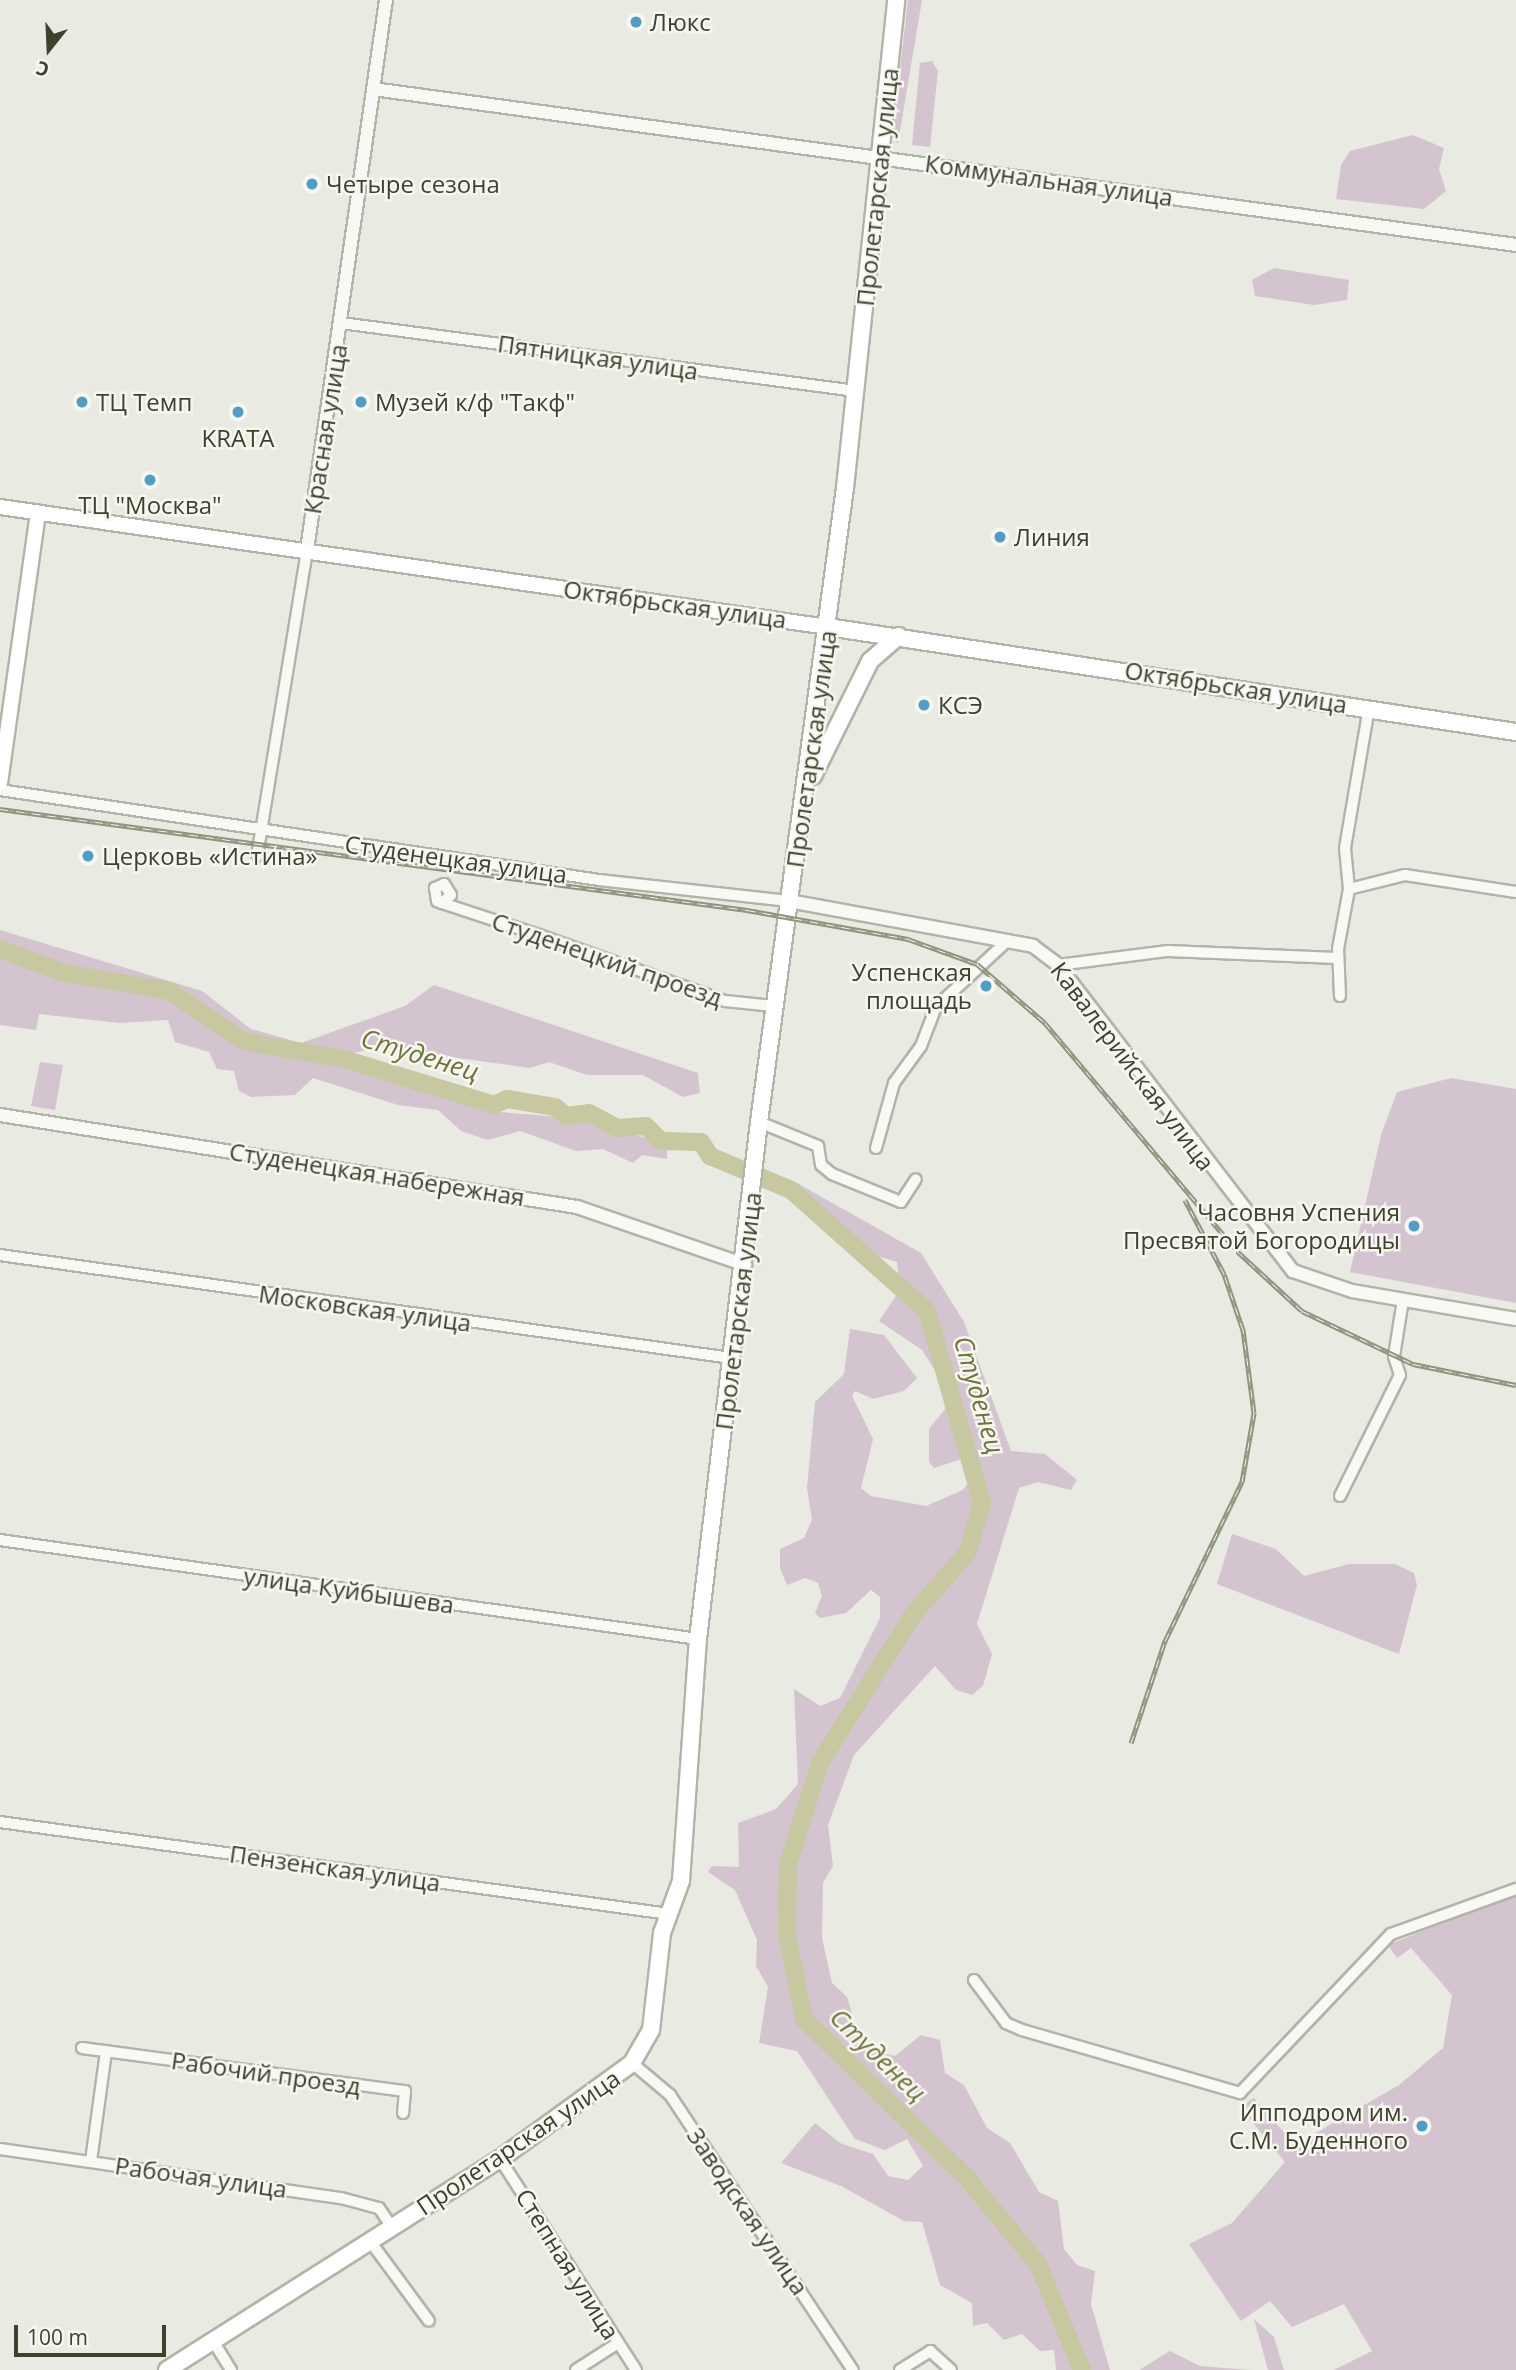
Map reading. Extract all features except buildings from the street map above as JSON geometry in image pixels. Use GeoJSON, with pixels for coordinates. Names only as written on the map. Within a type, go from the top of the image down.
{"type":"FeatureCollection","features":[{"type":"Feature","properties":{"kind":"main road","name":"Пролетарская улица"},"geometry":{"type":"LineString","coordinates":[[167,2370],[500,2159],[632,2063],[654,2017],[669,1914],[681,1881],[698,1639],[774,1006],[828,626],[856,391],[896,0]]}},
{"type":"Feature","properties":{"kind":"main road","name":"Октябрьская улица"},"geometry":{"type":"LineString","coordinates":[[0,507],[900,636],[1516,732]]}},
{"type":"Feature","properties":{"kind":"main road"},"geometry":{"type":"LineString","coordinates":[[0,783],[37,513]]}},
{"type":"Feature","properties":{"kind":"main road"},"geometry":{"type":"LineString","coordinates":[[807,787],[870,661],[900,636]]}},
{"type":"Feature","properties":{"kind":"street","name":"Красная улица"},"geometry":{"type":"LineString","coordinates":[[257,856],[307,550],[386,0]]}},
{"type":"Feature","properties":{"kind":"street","name":"Коммунальная улица"},"geometry":{"type":"LineString","coordinates":[[373,89],[1516,245]]}},
{"type":"Feature","properties":{"kind":"street","name":"Пятницкая улица"},"geometry":{"type":"LineString","coordinates":[[341,323],[856,391]]}},
{"type":"Feature","properties":{"kind":"street"},"geometry":{"type":"LineString","coordinates":[[1340,996],[1337,958],[1349,889],[1345,848],[1369,708]]}},
{"type":"Feature","properties":{"kind":"street","name":"Студенецкая улица"},"geometry":{"type":"LineString","coordinates":[[0,790],[789,901]]}},
{"type":"Feature","properties":{"kind":"street"},"geometry":{"type":"LineString","coordinates":[[1349,889],[1405,875],[1516,892]]}},
{"type":"Feature","properties":{"kind":"street","name":"Кавалерийская улица"},"geometry":{"type":"LineString","coordinates":[[789,901],[1008,939],[1032,946],[1058,965],[1282,1262],[1324,1285],[1516,1319]]}},
{"type":"Feature","properties":{"kind":"street","name":"Студенецкий проезд"},"geometry":{"type":"LineString","coordinates":[[442,903],[725,1001],[774,1006]]}},
{"type":"Feature","properties":{"kind":"street"},"geometry":{"type":"LineString","coordinates":[[876,1148],[894,1083],[921,1046],[936,1007],[1008,939]]}},
{"type":"Feature","properties":{"kind":"street"},"geometry":{"type":"LineString","coordinates":[[1058,965],[1168,951],[1337,958]]}},
{"type":"Feature","properties":{"kind":"street","name":"Студенецкая набережная"},"geometry":{"type":"LineString","coordinates":[[0,1115],[577,1207],[745,1265]]}},
{"type":"Feature","properties":{"kind":"street"},"geometry":{"type":"LineString","coordinates":[[759,1127],[818,1146],[821,1165],[832,1174],[901,1202],[915,1179]]}},
{"type":"Feature","properties":{"kind":"street","name":"Московская улица"},"geometry":{"type":"LineString","coordinates":[[0,1255],[731,1358]]}},
{"type":"Feature","properties":{"kind":"street"},"geometry":{"type":"LineString","coordinates":[[1340,1496],[1400,1375],[1394,1356],[1403,1300]]}},
{"type":"Feature","properties":{"kind":"street","name":"улица Куйбышева"},"geometry":{"type":"LineString","coordinates":[[0,1540],[698,1639]]}},
{"type":"Feature","properties":{"kind":"street","name":"Пензенская улица"},"geometry":{"type":"LineString","coordinates":[[0,1822],[669,1914]]}},
{"type":"Feature","properties":{"kind":"street"},"geometry":{"type":"LineString","coordinates":[[974,1980],[1006,2023],[1021,2030],[1240,2094],[1391,1934],[1516,1889]]}},
{"type":"Feature","properties":{"kind":"street","name":"Рабочий проезд"},"geometry":{"type":"LineString","coordinates":[[82,2048],[405,2091],[402,2113]]}},
{"type":"Feature","properties":{"kind":"street"},"geometry":{"type":"LineString","coordinates":[[91,2161],[106,2051]]}},
{"type":"Feature","properties":{"kind":"street","name":"Заводская улица"},"geometry":{"type":"LineString","coordinates":[[632,2063],[670,2095],[853,2370]]}},
{"type":"Feature","properties":{"kind":"street","name":"Рабочая улица"},"geometry":{"type":"LineString","coordinates":[[0,2149],[369,2204],[392,2227]]}},
{"type":"Feature","properties":{"kind":"street","name":"Степная улица"},"geometry":{"type":"LineString","coordinates":[[500,2159],[636,2370]]}},
{"type":"Feature","properties":{"kind":"street"},"geometry":{"type":"LineString","coordinates":[[369,2241],[429,2321]]}},
{"type":"Feature","properties":{"kind":"street"},"geometry":{"type":"LineString","coordinates":[[213,2341],[231,2370]]}},
{"type":"Feature","properties":{"kind":"street"},"geometry":{"type":"LineString","coordinates":[[576,2370],[618,2343]]}},
{"type":"Feature","properties":{"kind":"street"},"geometry":{"type":"LineString","coordinates":[[900,2370],[930,2351],[951,2370]]}},
{"type":"Feature","properties":{"kind":"shaded area"},"geometry":{"type":"Polygon","coordinates":[[[908,0],[922,0],[898,143],[892,139],[908,0]]]}},
{"type":"Feature","properties":{"kind":"shaded area"},"geometry":{"type":"Polygon","coordinates":[[[932,61],[938,71],[930,147],[912,145],[920,63],[932,61]]]}},
{"type":"Feature","properties":{"kind":"shaded area"},"geometry":{"type":"Polygon","coordinates":[[[1413,135],[1444,148],[1439,169],[1446,191],[1424,209],[1336,199],[1341,165],[1350,151],[1413,135]]]}},
{"type":"Feature","properties":{"kind":"shaded area"},"geometry":{"type":"Polygon","coordinates":[[[1274,268],[1349,280],[1347,300],[1314,305],[1255,296],[1252,280],[1274,268]]]}},
{"type":"Feature","properties":{"kind":"shaded area"},"geometry":{"type":"Polygon","coordinates":[[[0,930],[202,991],[251,1029],[301,1043],[405,1006],[434,985],[698,1073],[700,1093],[683,1097],[643,1075],[587,1075],[549,1062],[530,1068],[381,1047],[344,1055],[352,1068],[488,1111],[585,1119],[667,1145],[667,1159],[642,1155],[633,1163],[603,1149],[576,1151],[520,1131],[488,1140],[461,1131],[438,1110],[398,1105],[313,1078],[295,1095],[251,1097],[239,1091],[234,1071],[217,1069],[209,1052],[175,1042],[168,1020],[119,1023],[39,1014],[36,1030],[0,1025],[0,930]]]}},
{"type":"Feature","properties":{"kind":"shaded area"},"geometry":{"type":"Polygon","coordinates":[[[40,1062],[63,1065],[55,1110],[31,1106],[40,1062]]]}},
{"type":"Feature","properties":{"kind":"shaded area"},"geometry":{"type":"Polygon","coordinates":[[[1451,1078],[1516,1089],[1516,1303],[1350,1272],[1381,1135],[1397,1092],[1451,1078]]]}},
{"type":"Feature","properties":{"kind":"shaded area"},"geometry":{"type":"Polygon","coordinates":[[[797,1183],[921,1253],[964,1322],[1011,1451],[1045,1454],[1077,1480],[1071,1490],[1038,1482],[1019,1488],[977,1624],[992,1654],[983,1686],[972,1695],[956,1690],[935,1666],[854,1755],[828,1825],[833,1866],[823,1883],[822,1938],[832,1983],[847,1997],[863,2048],[895,2056],[921,2035],[940,2040],[945,2073],[964,2085],[987,2128],[1010,2143],[1039,2192],[1058,2201],[1064,2249],[1077,2265],[1095,2271],[1091,2304],[1110,2370],[1056,2370],[1054,2350],[1040,2351],[1022,2334],[1004,2340],[987,2323],[973,2326],[972,2303],[940,2285],[922,2222],[904,2221],[841,2186],[781,2163],[815,2123],[840,2143],[873,2154],[888,2176],[908,2180],[923,2166],[907,2139],[885,2150],[855,2139],[797,2051],[759,2043],[768,1987],[756,1966],[757,1940],[735,1890],[708,1872],[712,1866],[739,1867],[738,1823],[776,1809],[798,1784],[794,1689],[820,1706],[840,1698],[880,1618],[880,1597],[871,1590],[846,1613],[820,1618],[815,1613],[822,1596],[818,1583],[805,1578],[787,1585],[780,1568],[780,1549],[804,1538],[812,1520],[807,1488],[815,1402],[844,1374],[850,1329],[884,1335],[917,1378],[904,1391],[873,1399],[855,1391],[852,1396],[873,1439],[861,1488],[871,1496],[926,1506],[963,1490],[977,1471],[965,1458],[934,1468],[929,1462],[929,1429],[945,1409],[943,1383],[922,1350],[879,1321],[900,1290],[897,1262],[853,1249],[796,1190],[797,1183]]]}},
{"type":"Feature","properties":{"kind":"shaded area"},"geometry":{"type":"Polygon","coordinates":[[[1232,1534],[1276,1549],[1304,1576],[1349,1564],[1395,1564],[1414,1573],[1417,1585],[1399,1654],[1217,1584],[1232,1534]]]}},
{"type":"Feature","properties":{"kind":"shaded area","name":"Ипподром им. С.М. Буденного"},"geometry":{"type":"Polygon","coordinates":[[[1516,1893],[1516,2370],[1334,2370],[1372,2351],[1344,2304],[1292,2327],[1270,2301],[1241,2321],[1189,2244],[1232,2223],[1285,2162],[1240,2107],[1254,2098],[1295,2145],[1399,2085],[1443,2048],[1452,1995],[1411,1948],[1397,1958],[1388,1945],[1516,1893]]]}},
{"type":"Feature","properties":{"kind":"shaded area"},"geometry":{"type":"Polygon","coordinates":[[[1254,2319],[1274,2337],[1284,2370],[1268,2370],[1254,2319]]]}},
{"type":"Feature","properties":{"kind":"shaded area"},"geometry":{"type":"Polygon","coordinates":[[[1170,2351],[1200,2366],[1250,2370],[1139,2370],[1170,2351]]]}},
{"type":"Feature","properties":{"kind":"waterway","name":"Студенец"},"geometry":{"type":"LineString","coordinates":[[0,949],[64,973],[170,991],[242,1040],[344,1059],[494,1105],[507,1099],[555,1107],[566,1116],[589,1113],[617,1128],[646,1126],[661,1141],[701,1142],[710,1156],[791,1190],[927,1311],[982,1503],[968,1552],[914,1613],[820,1763],[788,1864],[787,1934],[804,2019],[966,2177],[1038,2264],[1082,2370]]}},
{"type":"Feature","properties":{"kind":"railway"},"geometry":{"type":"LineString","coordinates":[[0,809],[747,910],[908,939],[977,964],[1045,1023],[1237,1251],[1302,1311],[1413,1364],[1516,1385]]}},
{"type":"Feature","properties":{"kind":"railway"},"geometry":{"type":"LineString","coordinates":[[1131,1743],[1165,1641],[1242,1482],[1254,1413],[1243,1330],[1224,1274],[1185,1200]]}},
{"type":"Feature","properties":{"kind":"place","name":"Люкс"},"geometry":{"type":"Point","coordinates":[636,22]}},
{"type":"Feature","properties":{"kind":"place","name":"Четыре сезона"},"geometry":{"type":"Point","coordinates":[312,184]}},
{"type":"Feature","properties":{"kind":"place","name":"ТЦ Темп"},"geometry":{"type":"Point","coordinates":[82,402]}},
{"type":"Feature","properties":{"kind":"place","name":"Музей к/ф \"Такф\""},"geometry":{"type":"Point","coordinates":[361,402]}},
{"type":"Feature","properties":{"kind":"place","name":"KRATA"},"geometry":{"type":"Point","coordinates":[238,412]}},
{"type":"Feature","properties":{"kind":"place","name":"ТЦ \"Москва\""},"geometry":{"type":"Point","coordinates":[150,480]}},
{"type":"Feature","properties":{"kind":"place","name":"Линия"},"geometry":{"type":"Point","coordinates":[1000,537]}},
{"type":"Feature","properties":{"kind":"place","name":"КСЭ"},"geometry":{"type":"Point","coordinates":[924,705]}},
{"type":"Feature","properties":{"kind":"place","name":"Церковь «Истина»"},"geometry":{"type":"Point","coordinates":[88,856]}},
{"type":"Feature","properties":{"kind":"place","name":"Успенская площадь"},"geometry":{"type":"Point","coordinates":[986,986]}},
{"type":"Feature","properties":{"kind":"place","name":"Часовня Успения Пресвятой Богородицы"},"geometry":{"type":"Point","coordinates":[1414,1226]}},
{"type":"Feature","properties":{"kind":"place","name":"Ипподром им. С.М. Буденного"},"geometry":{"type":"Point","coordinates":[1422,2126]}}]}
